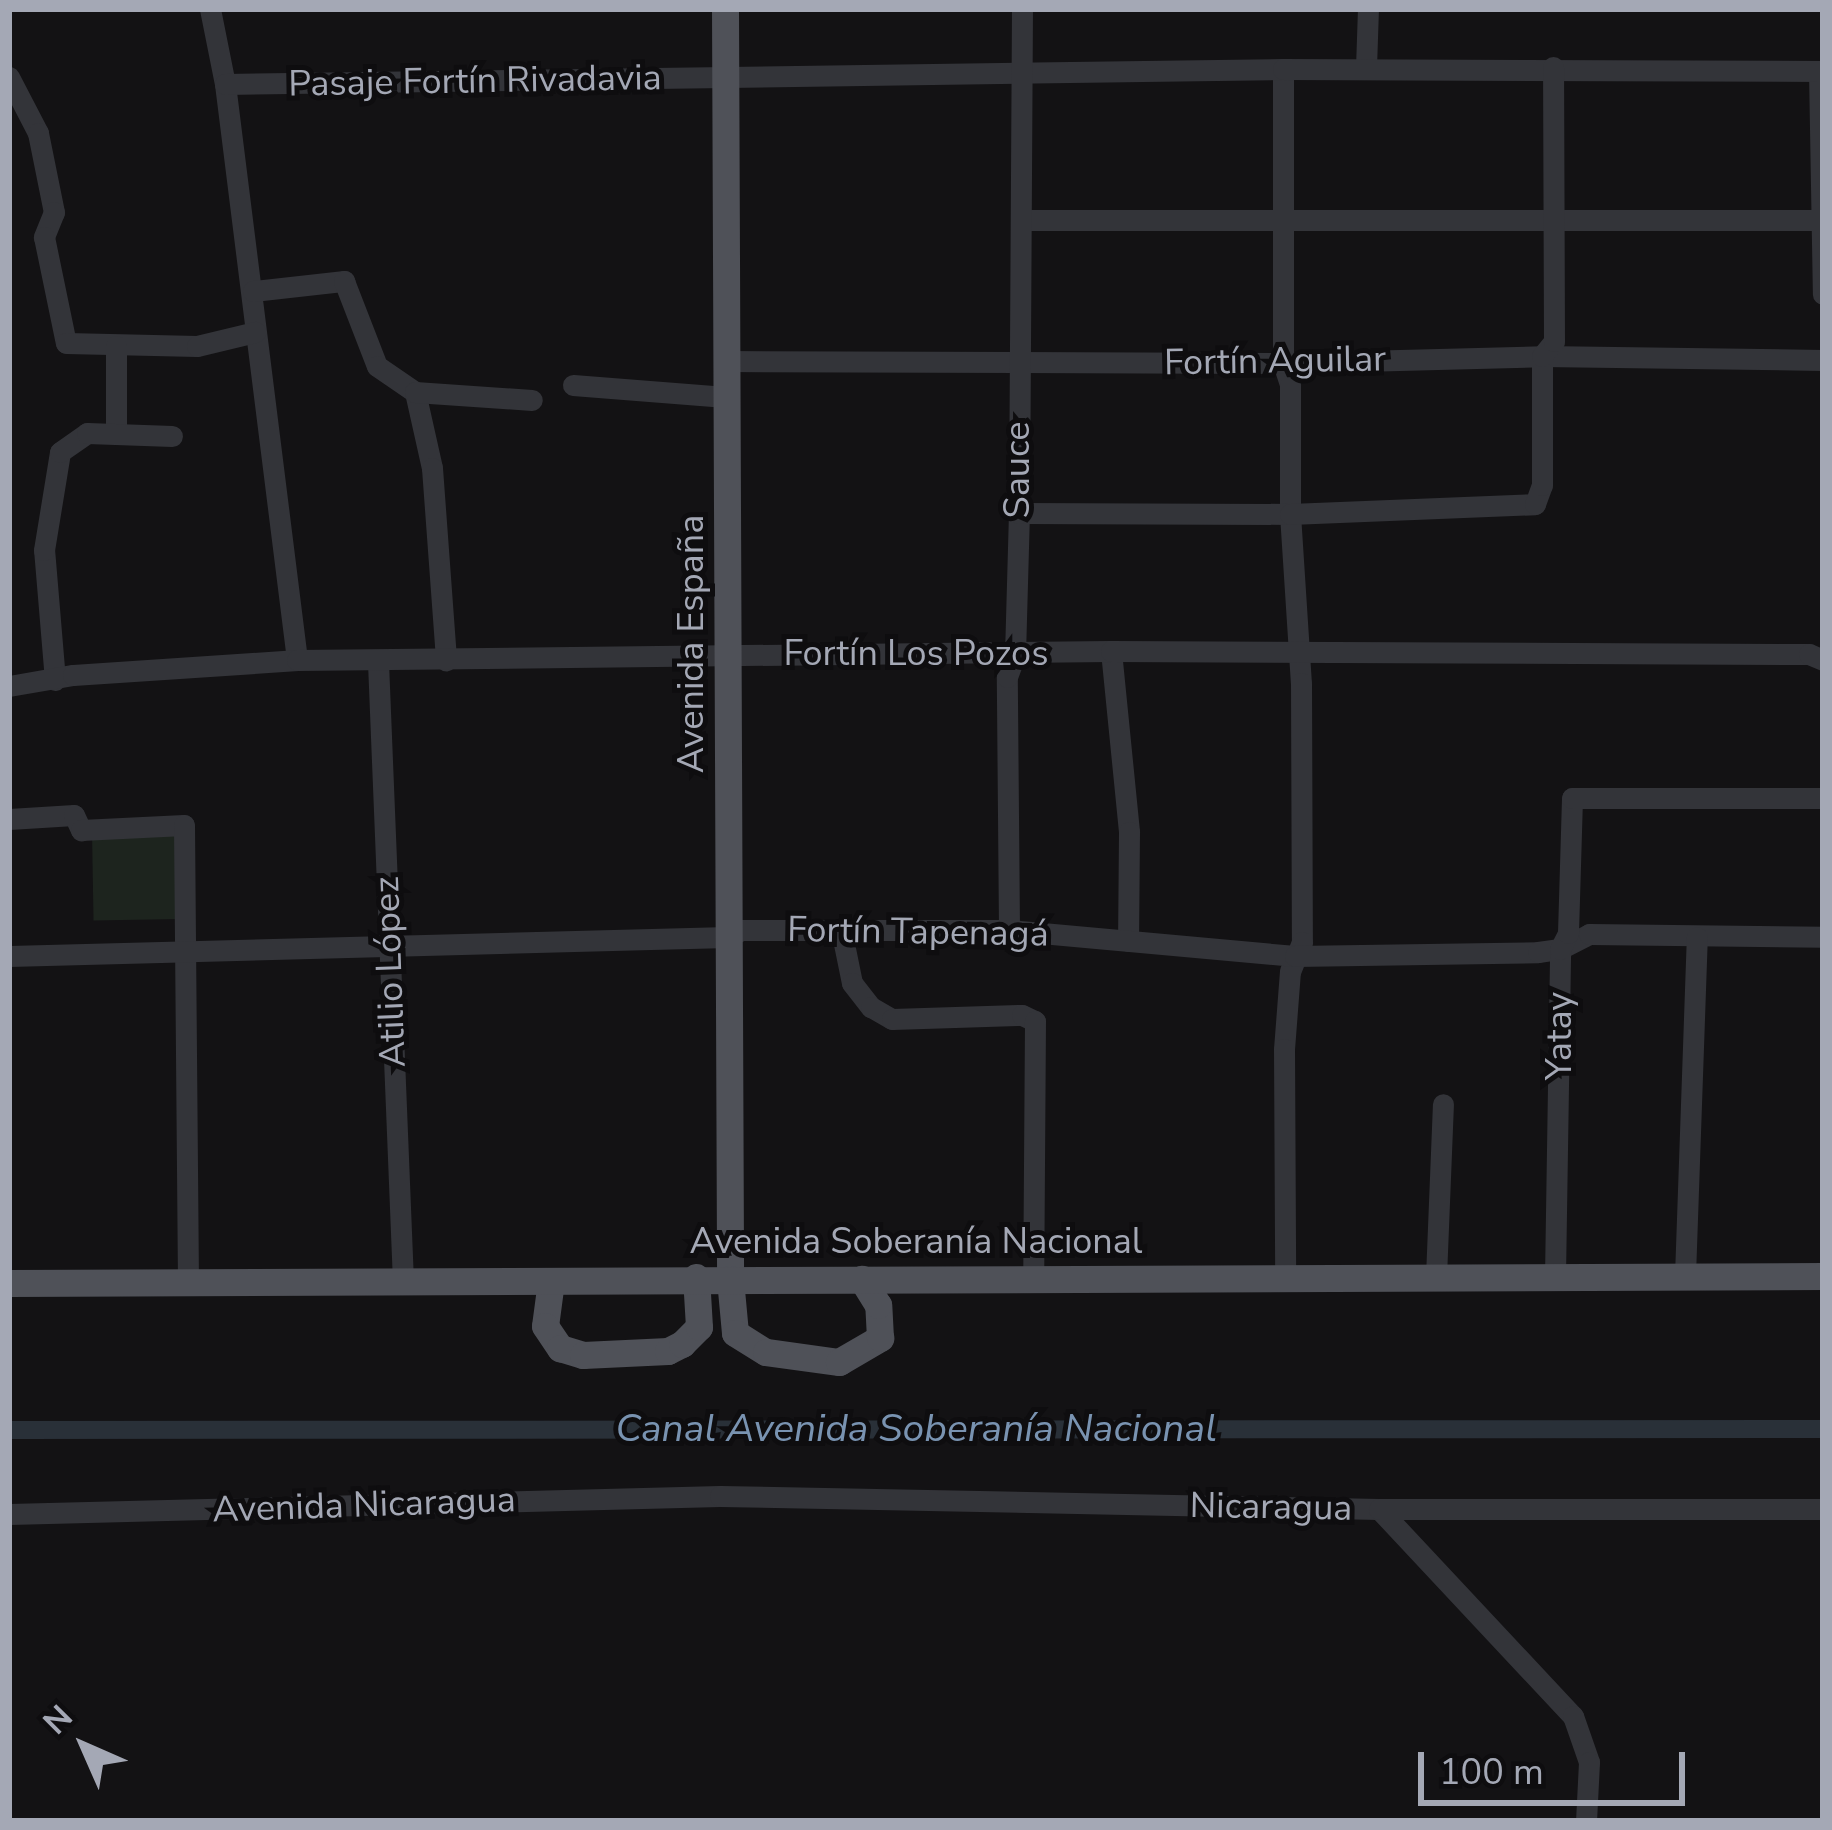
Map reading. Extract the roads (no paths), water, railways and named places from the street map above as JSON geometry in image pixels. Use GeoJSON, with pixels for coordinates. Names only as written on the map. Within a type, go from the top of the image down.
{"type":"FeatureCollection","features":[{"type":"Feature","properties":{"kind":"main road","name":"Avenida España"},"geometry":{"type":"LineString","coordinates":[[725,9],[730,1279],[735,1333],[766,1352],[838,1362],[880,1338],[878,1305],[862,1279]]}},
{"type":"Feature","properties":{"kind":"main road","name":"Avenida Soberanía Nacional"},"geometry":{"type":"LineString","coordinates":[[9,1282],[1823,1276]]}},
{"type":"Feature","properties":{"kind":"main road"},"geometry":{"type":"LineString","coordinates":[[551,1281],[545,1326],[560,1348],[583,1354],[668,1351],[682,1343],[699,1328],[696,1277]]}},
{"type":"Feature","properties":{"kind":"street"},"geometry":{"type":"LineString","coordinates":[[210,9],[253,291],[297,660]]}},
{"type":"Feature","properties":{"kind":"street","name":"Sauce"},"geometry":{"type":"LineString","coordinates":[[1009,930],[1007,676],[1015,655],[1019,513],[1022,9]]}},
{"type":"Feature","properties":{"kind":"street"},"geometry":{"type":"LineString","coordinates":[[1366,68],[1368,9]]}},
{"type":"Feature","properties":{"kind":"street"},"geometry":{"type":"LineString","coordinates":[[1283,68],[1283,363],[1290,385],[1295,656],[1301,683],[1302,942],[1295,956],[1284,1049],[1285,1277]]}},
{"type":"Feature","properties":{"kind":"street","name":"Pasaje Fortín Rivadavia"},"geometry":{"type":"LineString","coordinates":[[225,84],[1283,68],[1821,70]]}},
{"type":"Feature","properties":{"kind":"street"},"geometry":{"type":"LineString","coordinates":[[1019,513],[1290,514],[1535,504],[1542,485],[1542,356],[1554,341],[1552,68]]}},
{"type":"Feature","properties":{"kind":"street"},"geometry":{"type":"LineString","coordinates":[[1821,70],[1823,294]]}},
{"type":"Feature","properties":{"kind":"street"},"geometry":{"type":"LineString","coordinates":[[9,77],[16,111],[38,133],[54,212],[44,237],[66,344],[197,346],[255,332]]}},
{"type":"Feature","properties":{"kind":"street"},"geometry":{"type":"LineString","coordinates":[[1022,220],[1822,220]]}},
{"type":"Feature","properties":{"kind":"street"},"geometry":{"type":"LineString","coordinates":[[253,291],[344,280],[377,366],[416,392],[532,400]]}},
{"type":"Feature","properties":{"kind":"street"},"geometry":{"type":"LineString","coordinates":[[116,346],[116,434]]}},
{"type":"Feature","properties":{"kind":"street","name":"Fortín Aguilar"},"geometry":{"type":"LineString","coordinates":[[726,361],[1283,363],[1542,356],[1823,360]]}},
{"type":"Feature","properties":{"kind":"street"},"geometry":{"type":"LineString","coordinates":[[573,385],[726,397]]}},
{"type":"Feature","properties":{"kind":"street"},"geometry":{"type":"LineString","coordinates":[[416,392],[432,468],[446,660]]}},
{"type":"Feature","properties":{"kind":"street"},"geometry":{"type":"LineString","coordinates":[[55,680],[44,550],[52,520],[54,467],[73,439],[87,433],[172,436]]}},
{"type":"Feature","properties":{"kind":"street"},"geometry":{"type":"LineString","coordinates":[[1111,651],[1129,832],[1128,941]]}},
{"type":"Feature","properties":{"kind":"street","name":"Fortín Los Pozos"},"geometry":{"type":"LineString","coordinates":[[9,686],[297,660],[1111,651],[1295,656],[1808,654],[1823,660]]}},
{"type":"Feature","properties":{"kind":"street","name":"Atilio López"},"geometry":{"type":"LineString","coordinates":[[378,662],[403,1281]]}},
{"type":"Feature","properties":{"kind":"street","name":"Yatay"},"geometry":{"type":"LineString","coordinates":[[1556,1276],[1560,950],[1568,933],[1572,798],[1823,798]]}},
{"type":"Feature","properties":{"kind":"street"},"geometry":{"type":"LineString","coordinates":[[9,820],[74,814],[81,830],[184,825],[188,1282]]}},
{"type":"Feature","properties":{"kind":"street"},"geometry":{"type":"LineString","coordinates":[[842,929],[852,983],[871,1007],[892,1019],[1022,1015],[1035,1021],[1033,1278]]}},
{"type":"Feature","properties":{"kind":"street","name":"Fortín Tapenagá"},"geometry":{"type":"LineString","coordinates":[[9,956],[388,942],[728,937],[741,930],[1009,930],[1295,956],[1560,950],[1589,934],[1823,937]]}},
{"type":"Feature","properties":{"kind":"street"},"geometry":{"type":"LineString","coordinates":[[1685,1276],[1697,937]]}},
{"type":"Feature","properties":{"kind":"street"},"geometry":{"type":"LineString","coordinates":[[1436,1277],[1443,1103]]}},
{"type":"Feature","properties":{"kind":"street","name":"Nicaragua"},"geometry":{"type":"LineString","coordinates":[[719,1496],[1379,1509],[1823,1509]]}},
{"type":"Feature","properties":{"kind":"street","name":"Avenida Nicaragua"},"geometry":{"type":"LineString","coordinates":[[9,1514],[719,1496]]}},
{"type":"Feature","properties":{"kind":"street"},"geometry":{"type":"LineString","coordinates":[[1379,1509],[1573,1716],[1589,1762],[1586,1821]]}},
{"type":"Feature","properties":{"kind":"waterway","name":"Canal Avenida Soberanía Nacional"},"geometry":{"type":"LineString","coordinates":[[9,1430],[1823,1429]]}}]}
